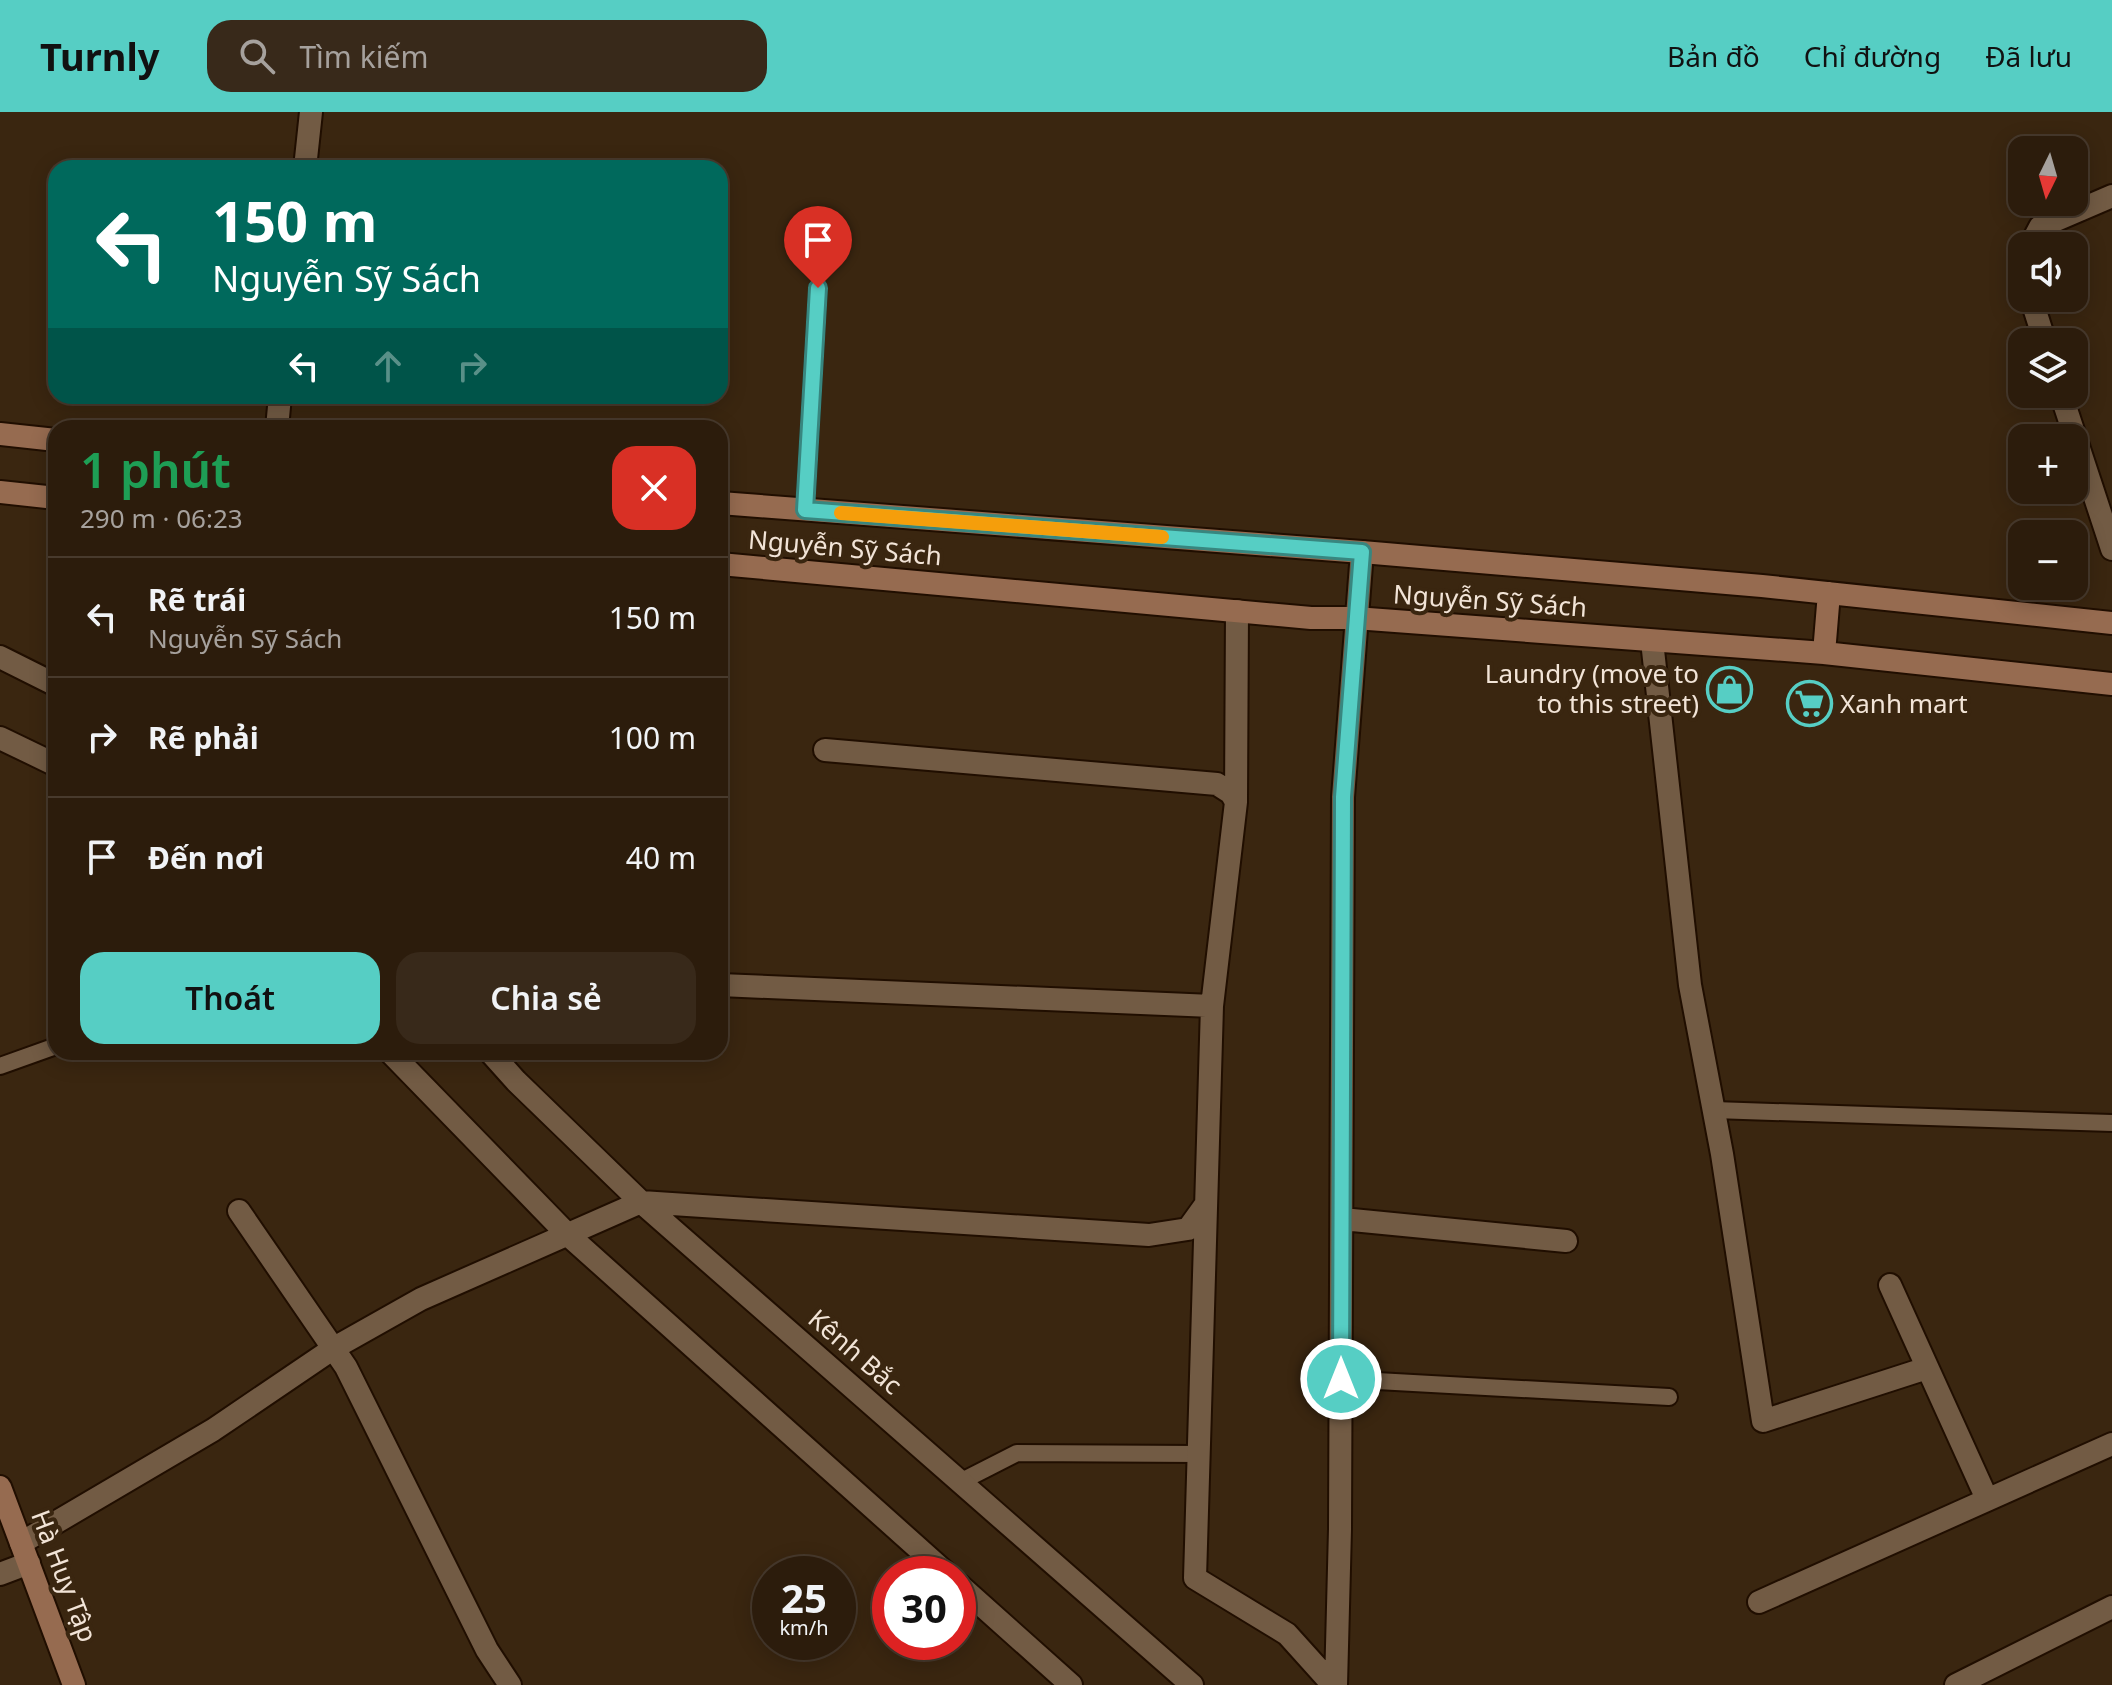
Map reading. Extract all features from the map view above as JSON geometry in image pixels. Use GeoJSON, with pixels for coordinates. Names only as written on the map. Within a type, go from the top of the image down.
{"type":"FeatureCollection","features":[{"type":"Feature","properties":{"kind":"main road"},"geometry":{"type":"LineString","coordinates":[[0,434],[48,439]]}},
{"type":"Feature","properties":{"kind":"main road"},"geometry":{"type":"LineString","coordinates":[[0,492],[48,497]]}},
{"type":"Feature","properties":{"kind":"main road","name":"Nguyễn Sỹ Sách"},"geometry":{"type":"LineString","coordinates":[[728,504],[1362,552],[1829,593],[2112,623]]}},
{"type":"Feature","properties":{"kind":"main road","name":"Nguyễn Sỹ Sách"},"geometry":{"type":"LineString","coordinates":[[728,565],[1311,618],[1355,618],[1824,653],[2112,684]]}},
{"type":"Feature","properties":{"kind":"main road"},"geometry":{"type":"LineString","coordinates":[[1824,653],[1829,593]]}},
{"type":"Feature","properties":{"kind":"main road","name":"Hà Huy Tập"},"geometry":{"type":"LineString","coordinates":[[0,1487],[74,1685]]}},
{"type":"Feature","properties":{"kind":"street"},"geometry":{"type":"LineString","coordinates":[[306,160],[311,112]]}},
{"type":"Feature","properties":{"kind":"street"},"geometry":{"type":"LineString","coordinates":[[2037,232],[2040,227],[2112,196]]}},
{"type":"Feature","properties":{"kind":"street"},"geometry":{"type":"LineString","coordinates":[[2066,408],[2112,549]]}},
{"type":"Feature","properties":{"kind":"street"},"geometry":{"type":"LineString","coordinates":[[1335,1685],[1341,1379],[1343,797],[1362,552]]}},
{"type":"Feature","properties":{"kind":"street"},"geometry":{"type":"LineString","coordinates":[[1237,611],[1236,802],[1212,1006],[1195,1578],[1287,1634],[1335,1685]]}},
{"type":"Feature","properties":{"kind":"street"},"geometry":{"type":"LineString","coordinates":[[1652,641],[1690,985],[1714,1110],[1763,1421],[1927,1368]]}},
{"type":"Feature","properties":{"kind":"street"},"geometry":{"type":"LineString","coordinates":[[0,657],[48,681]]}},
{"type":"Feature","properties":{"kind":"street"},"geometry":{"type":"LineString","coordinates":[[0,738],[48,761]]}},
{"type":"Feature","properties":{"kind":"street"},"geometry":{"type":"LineString","coordinates":[[825,750],[1217,784],[1231,793],[1236,802]]}},
{"type":"Feature","properties":{"kind":"street"},"geometry":{"type":"LineString","coordinates":[[728,985],[1212,1006]]}},
{"type":"Feature","properties":{"kind":"street"},"geometry":{"type":"LineString","coordinates":[[398,1060],[567,1234],[927,1556]]}},
{"type":"Feature","properties":{"kind":"street","name":"Kênh Bắc"},"geometry":{"type":"LineString","coordinates":[[497,1060],[641,1202],[1192,1685]]}},
{"type":"Feature","properties":{"kind":"street"},"geometry":{"type":"LineString","coordinates":[[0,1574],[25,1553],[334,1348],[421,1299],[641,1202],[1149,1235],[1188,1229],[1206,1204]]}},
{"type":"Feature","properties":{"kind":"street"},"geometry":{"type":"LineString","coordinates":[[239,1211],[346,1367],[487,1650],[510,1685]]}},
{"type":"Feature","properties":{"kind":"street"},"geometry":{"type":"LineString","coordinates":[[1342,1219],[1566,1241]]}},
{"type":"Feature","properties":{"kind":"street"},"geometry":{"type":"LineString","coordinates":[[1890,1285],[1987,1499]]}},
{"type":"Feature","properties":{"kind":"street"},"geometry":{"type":"LineString","coordinates":[[1759,1602],[2112,1444]]}},
{"type":"Feature","properties":{"kind":"street"},"geometry":{"type":"LineString","coordinates":[[976,1600],[1071,1685]]}},
{"type":"Feature","properties":{"kind":"street"},"geometry":{"type":"LineString","coordinates":[[1956,1685],[2112,1607]]}},
{"type":"Feature","properties":{"kind":"lane"},"geometry":{"type":"LineString","coordinates":[[805,510],[818,288]]}},
{"type":"Feature","properties":{"kind":"lane"},"geometry":{"type":"LineString","coordinates":[[0,1066],[48,1049]]}},
{"type":"Feature","properties":{"kind":"lane"},"geometry":{"type":"LineString","coordinates":[[1714,1110],[2112,1123]]}},
{"type":"Feature","properties":{"kind":"lane"},"geometry":{"type":"LineString","coordinates":[[1341,1379],[1669,1397]]}},
{"type":"Feature","properties":{"kind":"lane"},"geometry":{"type":"LineString","coordinates":[[960,1482],[1017,1453],[1199,1454]]}},
{"type":"Feature","properties":{"kind":"slow traffic"},"geometry":{"type":"LineString","coordinates":[[841,513],[1162,537]]}},
{"type":"Feature","properties":{"kind":"place","name":"Laundry (move to to this street)"},"geometry":{"type":"Point","coordinates":[1730,689]}},
{"type":"Feature","properties":{"kind":"place","name":"Xanh mart"},"geometry":{"type":"Point","coordinates":[1809,704]}},
{"type":"Feature","properties":{"kind":"route"},"geometry":{"type":"LineString","coordinates":[[818,288],[805,510],[1362,552],[1343,797],[1341,1379]]}}]}
